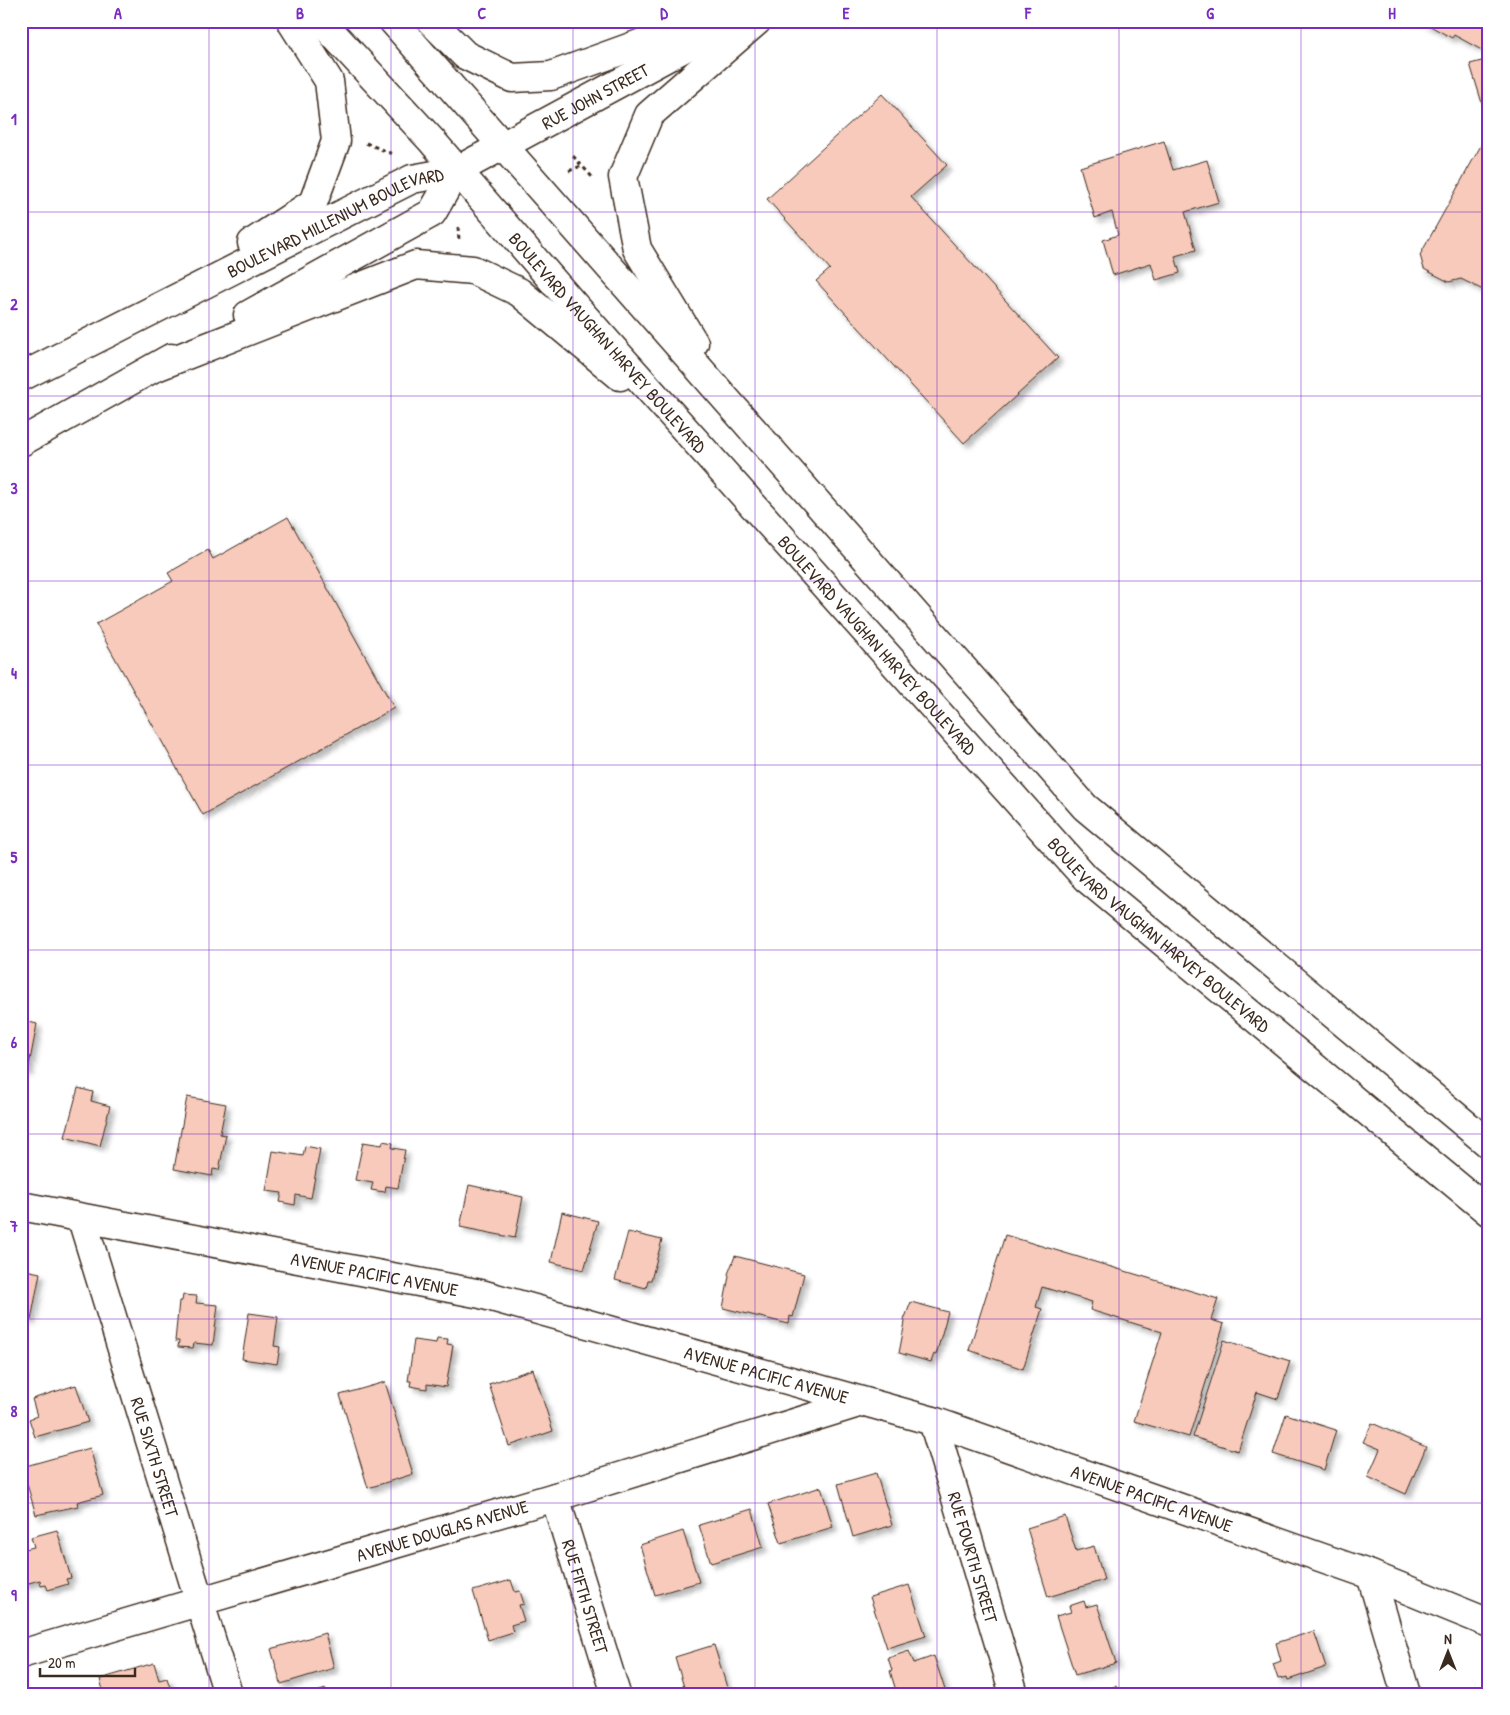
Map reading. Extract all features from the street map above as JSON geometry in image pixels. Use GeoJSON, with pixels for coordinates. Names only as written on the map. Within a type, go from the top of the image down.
{"type":"FeatureCollection","features":[{"type":"Feature","properties":{"kind":"main road"},"geometry":{"type":"LineString","coordinates":[[134,320],[313,203],[336,142],[329,81],[291,21]]}},
{"type":"Feature","properties":{"kind":"main road","name":"BOULEVARD VAUGHAN HARVEY BOULEVARD"},"geometry":{"type":"LineString","coordinates":[[321,21],[432,142],[692,437],[1086,878],[1489,1212]]}},
{"type":"Feature","properties":{"kind":"main road"},"geometry":{"type":"LineString","coordinates":[[394,21],[1085,807],[1489,1144]]}},
{"type":"Feature","properties":{"kind":"main road"},"geometry":{"type":"LineString","coordinates":[[431,21],[465,55],[512,78],[552,76],[703,21]]}},
{"type":"Feature","properties":{"kind":"main road","name":"RUE JOHN STREET"},"geometry":{"type":"LineString","coordinates":[[456,171],[504,147],[734,21]]}},
{"type":"Feature","properties":{"kind":"main road"},"geometry":{"type":"LineString","coordinates":[[732,406],[637,249],[623,177],[649,115],[757,21]]}},
{"type":"Feature","properties":{"kind":"main road","name":"BOULEVARD MILLENIUM BOULEVARD"},"geometry":{"type":"LineString","coordinates":[[21,377],[412,179],[456,171]]}},
{"type":"Feature","properties":{"kind":"main road","name":"BOULEVARD MILLENIUM BOULEVARD"},"geometry":{"type":"LineString","coordinates":[[21,442],[432,213],[456,171]]}},
{"type":"Feature","properties":{"kind":"main road"},"geometry":{"type":"LineString","coordinates":[[156,367],[416,265],[473,270],[519,292],[692,437]]}},
{"type":"Feature","properties":{"kind":"main road","name":"AVENUE PACIFIC AVENUE"},"geometry":{"type":"LineString","coordinates":[[21,1206],[481,1294],[932,1421],[1370,1576],[1489,1623]]}},
{"type":"Feature","properties":{"kind":"main road","name":"RUE SIXTH STREET"},"geometry":{"type":"LineString","coordinates":[[82,1219],[228,1694]]}},
{"type":"Feature","properties":{"kind":"main road","name":"AVENUE DOUGLAS AVENUE"},"geometry":{"type":"LineString","coordinates":[[21,1654],[555,1497],[862,1402]]}},
{"type":"Feature","properties":{"kind":"main road","name":"RUE FOURTH STREET"},"geometry":{"type":"LineString","coordinates":[[932,1421],[1014,1694]]}},
{"type":"Feature","properties":{"kind":"main road","name":"RUE FIFTH STREET"},"geometry":{"type":"LineString","coordinates":[[555,1497],[616,1694]]}},
{"type":"Feature","properties":{"kind":"main road"},"geometry":{"type":"LineString","coordinates":[[1370,1576],[1406,1694]]}},
{"type":"Feature","properties":{"kind":"path"},"geometry":{"type":"LineString","coordinates":[[364,142],[400,157]]}},
{"type":"Feature","properties":{"kind":"path"},"geometry":{"type":"LineString","coordinates":[[569,171],[581,166]]}},
{"type":"Feature","properties":{"kind":"path"},"geometry":{"type":"LineString","coordinates":[[457,246],[460,234],[458,223]]}},
{"type":"Feature","properties":{"kind":"path"},"geometry":{"type":"LineString","coordinates":[[460,234],[465,232]]}},
{"type":"Feature","properties":{"kind":"building"},"geometry":{"type":"Polygon","coordinates":[[[1421,21],[1489,21],[1489,54],[1454,35],[1452,38],[1421,21]]]}},
{"type":"Feature","properties":{"kind":"building"},"geometry":{"type":"Polygon","coordinates":[[[1489,59],[1489,101],[1482,103],[1470,64],[1489,59]]]}},
{"type":"Feature","properties":{"kind":"building"},"geometry":{"type":"Polygon","coordinates":[[[882,94],[947,165],[911,197],[1058,358],[964,443],[816,281],[830,269],[767,199],[882,94]]]}},
{"type":"Feature","properties":{"kind":"building"},"geometry":{"type":"Polygon","coordinates":[[[1489,131],[1489,293],[1461,279],[1449,282],[1424,269],[1420,255],[1489,131]]]}},
{"type":"Feature","properties":{"kind":"building"},"geometry":{"type":"Polygon","coordinates":[[[1164,141],[1173,170],[1207,160],[1219,202],[1185,212],[1196,250],[1175,256],[1180,273],[1156,280],[1151,263],[1113,275],[1103,240],[1118,235],[1112,212],[1095,218],[1080,167],[1164,141]]]}},
{"type":"Feature","properties":{"kind":"building"},"geometry":{"type":"Polygon","coordinates":[[[288,517],[394,708],[203,815],[96,624],[173,581],[168,573],[208,550],[213,559],[288,517]]]}},
{"type":"Feature","properties":{"kind":"building"},"geometry":{"type":"Polygon","coordinates":[[[21,1020],[37,1024],[28,1071],[21,1070],[21,1020]]]}},
{"type":"Feature","properties":{"kind":"building"},"geometry":{"type":"Polygon","coordinates":[[[78,1088],[93,1092],[91,1101],[110,1106],[100,1146],[65,1137],[78,1088]]]}},
{"type":"Feature","properties":{"kind":"building"},"geometry":{"type":"Polygon","coordinates":[[[187,1097],[226,1104],[220,1134],[226,1135],[219,1170],[213,1169],[212,1176],[174,1169],[187,1097]]]}},
{"type":"Feature","properties":{"kind":"building"},"geometry":{"type":"Polygon","coordinates":[[[383,1141],[393,1143],[392,1148],[405,1150],[398,1188],[386,1186],[385,1192],[371,1190],[373,1183],[355,1180],[363,1142],[382,1145],[383,1141]]]}},
{"type":"Feature","properties":{"kind":"building"},"geometry":{"type":"Polygon","coordinates":[[[305,1146],[320,1149],[311,1198],[296,1195],[295,1205],[280,1202],[282,1193],[266,1191],[273,1151],[303,1156],[305,1146]]]}},
{"type":"Feature","properties":{"kind":"building"},"geometry":{"type":"Polygon","coordinates":[[[469,1185],[523,1197],[515,1238],[460,1227],[469,1185]]]}},
{"type":"Feature","properties":{"kind":"building"},"geometry":{"type":"Polygon","coordinates":[[[562,1212],[598,1221],[584,1270],[551,1262],[562,1212]]]}},
{"type":"Feature","properties":{"kind":"building"},"geometry":{"type":"Polygon","coordinates":[[[628,1232],[662,1240],[651,1280],[648,1280],[646,1288],[615,1280],[628,1232]]]}},
{"type":"Feature","properties":{"kind":"building"},"geometry":{"type":"Polygon","coordinates":[[[1005,1235],[1218,1299],[1211,1320],[1224,1324],[1189,1437],[1134,1421],[1162,1332],[1090,1310],[1092,1302],[1042,1287],[1036,1307],[1042,1309],[1023,1369],[969,1350],[1005,1235]]]}},
{"type":"Feature","properties":{"kind":"building"},"geometry":{"type":"Polygon","coordinates":[[[735,1256],[804,1274],[793,1317],[790,1316],[789,1324],[723,1308],[728,1274],[735,1256]]]}},
{"type":"Feature","properties":{"kind":"building"},"geometry":{"type":"Polygon","coordinates":[[[21,1269],[40,1273],[31,1320],[21,1318],[21,1269]]]}},
{"type":"Feature","properties":{"kind":"building"},"geometry":{"type":"Polygon","coordinates":[[[183,1295],[197,1296],[196,1303],[218,1305],[213,1345],[194,1343],[193,1348],[178,1347],[179,1341],[175,1341],[179,1301],[182,1301],[183,1295]]]}},
{"type":"Feature","properties":{"kind":"building"},"geometry":{"type":"Polygon","coordinates":[[[911,1302],[948,1312],[936,1355],[934,1354],[931,1362],[899,1353],[904,1320],[911,1302]]]}},
{"type":"Feature","properties":{"kind":"building"},"geometry":{"type":"Polygon","coordinates":[[[249,1313],[278,1317],[274,1346],[280,1347],[277,1364],[242,1359],[249,1313]]]}},
{"type":"Feature","properties":{"kind":"building"},"geometry":{"type":"Polygon","coordinates":[[[437,1338],[448,1339],[447,1344],[453,1345],[446,1387],[427,1384],[427,1389],[410,1386],[411,1381],[408,1381],[414,1340],[436,1343],[437,1338]]]}},
{"type":"Feature","properties":{"kind":"building"},"geometry":{"type":"Polygon","coordinates":[[[1224,1340],[1290,1361],[1278,1399],[1257,1392],[1238,1451],[1193,1437],[1224,1340]]]}},
{"type":"Feature","properties":{"kind":"building"},"geometry":{"type":"Polygon","coordinates":[[[533,1369],[553,1431],[509,1446],[489,1384],[533,1369]]]}},
{"type":"Feature","properties":{"kind":"building"},"geometry":{"type":"Polygon","coordinates":[[[385,1382],[413,1474],[368,1488],[340,1395],[385,1382]]]}},
{"type":"Feature","properties":{"kind":"building"},"geometry":{"type":"Polygon","coordinates":[[[76,1385],[88,1422],[35,1437],[29,1419],[37,1416],[32,1399],[76,1385]]]}},
{"type":"Feature","properties":{"kind":"building"},"geometry":{"type":"Polygon","coordinates":[[[1286,1414],[1336,1430],[1324,1470],[1273,1454],[1286,1414]]]}},
{"type":"Feature","properties":{"kind":"building"},"geometry":{"type":"Polygon","coordinates":[[[1372,1423],[1426,1447],[1406,1494],[1368,1477],[1380,1449],[1363,1442],[1372,1423]]]}},
{"type":"Feature","properties":{"kind":"building"},"geometry":{"type":"Polygon","coordinates":[[[90,1448],[103,1495],[77,1502],[78,1506],[36,1515],[22,1467],[90,1448]]]}},
{"type":"Feature","properties":{"kind":"building"},"geometry":{"type":"Polygon","coordinates":[[[876,1473],[892,1525],[853,1537],[838,1484],[876,1473]]]}},
{"type":"Feature","properties":{"kind":"building"},"geometry":{"type":"Polygon","coordinates":[[[821,1487],[833,1527],[781,1543],[768,1504],[821,1487]]]}},
{"type":"Feature","properties":{"kind":"building"},"geometry":{"type":"Polygon","coordinates":[[[752,1509],[763,1547],[711,1563],[699,1525],[752,1509]]]}},
{"type":"Feature","properties":{"kind":"building"},"geometry":{"type":"Polygon","coordinates":[[[1065,1516],[1076,1551],[1094,1546],[1104,1580],[1048,1597],[1027,1528],[1065,1516]]]}},
{"type":"Feature","properties":{"kind":"building"},"geometry":{"type":"Polygon","coordinates":[[[57,1530],[71,1578],[66,1579],[68,1584],[48,1590],[46,1585],[41,1586],[40,1580],[21,1585],[21,1550],[34,1547],[31,1537],[57,1530]]]}},
{"type":"Feature","properties":{"kind":"building"},"geometry":{"type":"Polygon","coordinates":[[[683,1531],[699,1582],[655,1595],[640,1545],[683,1531]]]}},
{"type":"Feature","properties":{"kind":"building"},"geometry":{"type":"Polygon","coordinates":[[[511,1580],[515,1592],[520,1591],[524,1604],[519,1605],[524,1621],[511,1625],[513,1632],[488,1640],[473,1591],[511,1580]]]}},
{"type":"Feature","properties":{"kind":"building"},"geometry":{"type":"Polygon","coordinates":[[[909,1585],[926,1636],[887,1648],[870,1597],[909,1585]]]}},
{"type":"Feature","properties":{"kind":"building"},"geometry":{"type":"Polygon","coordinates":[[[1084,1601],[1086,1607],[1097,1604],[1116,1663],[1075,1675],[1056,1616],[1071,1612],[1069,1606],[1084,1601]]]}},
{"type":"Feature","properties":{"kind":"building"},"geometry":{"type":"Polygon","coordinates":[[[1314,1631],[1326,1667],[1288,1680],[1287,1677],[1278,1679],[1273,1664],[1281,1661],[1276,1643],[1314,1631]]]}},
{"type":"Feature","properties":{"kind":"building"},"geometry":{"type":"Polygon","coordinates":[[[325,1633],[334,1668],[281,1684],[271,1649],[325,1633]]]}},
{"type":"Feature","properties":{"kind":"building"},"geometry":{"type":"Polygon","coordinates":[[[714,1645],[729,1694],[686,1694],[675,1657],[714,1645]]]}},
{"type":"Feature","properties":{"kind":"building"},"geometry":{"type":"Polygon","coordinates":[[[909,1651],[914,1663],[934,1656],[946,1693],[897,1694],[888,1658],[909,1651]]]}},
{"type":"Feature","properties":{"kind":"building"},"geometry":{"type":"Polygon","coordinates":[[[154,1663],[159,1680],[167,1678],[172,1694],[104,1694],[100,1679],[154,1663]]]}},
{"type":"Feature","properties":{"kind":"building"},"geometry":{"type":"Polygon","coordinates":[[[1116,1686],[1118,1694],[1091,1694],[1116,1686]]]}},
{"type":"Feature","properties":{"kind":"building"},"geometry":{"type":"Polygon","coordinates":[[[326,1689],[327,1694],[309,1694],[326,1689]]]}}]}
